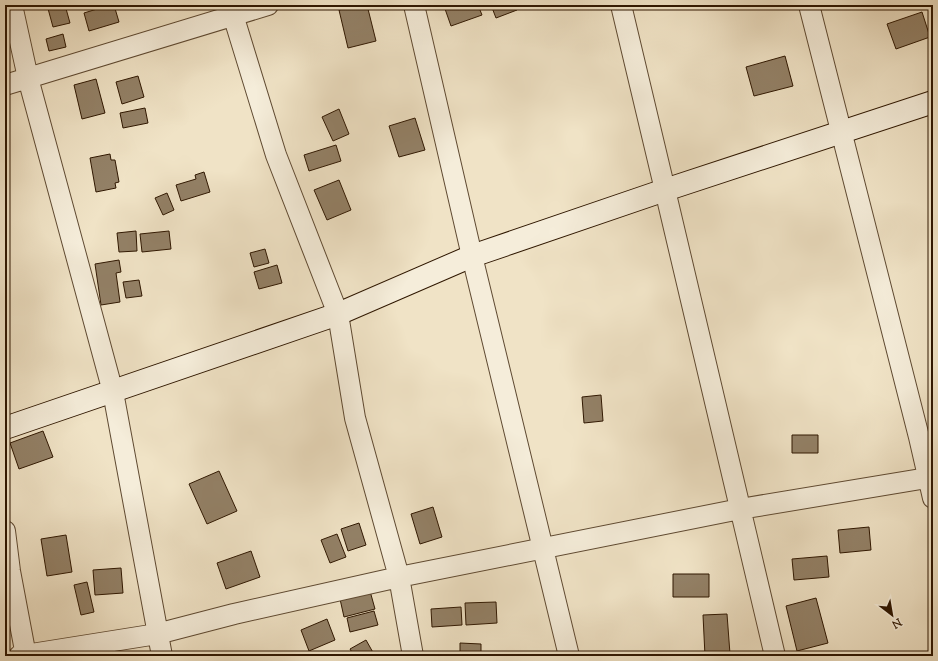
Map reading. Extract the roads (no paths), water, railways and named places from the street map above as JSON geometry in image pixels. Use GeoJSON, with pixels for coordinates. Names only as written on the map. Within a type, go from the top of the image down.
{"type":"FeatureCollection","features":[{"type":"Feature","properties":{"kind":"main road"},"geometry":{"type":"LineString","coordinates":[[5,428],[338,314],[472,256],[933,102]]}},
{"type":"Feature","properties":{"kind":"street"},"geometry":{"type":"LineString","coordinates":[[12,5],[28,78],[112,392],[162,656]]}},
{"type":"Feature","properties":{"kind":"street"},"geometry":{"type":"LineString","coordinates":[[5,85],[231,10],[268,5]]}},
{"type":"Feature","properties":{"kind":"street"},"geometry":{"type":"LineString","coordinates":[[414,5],[472,256],[569,656]]}},
{"type":"Feature","properties":{"kind":"street"},"geometry":{"type":"LineString","coordinates":[[621,5],[666,190],[774,656]]}},
{"type":"Feature","properties":{"kind":"street"},"geometry":{"type":"LineString","coordinates":[[809,5],[840,132],[931,478],[933,498]]}},
{"type":"Feature","properties":{"kind":"street"},"geometry":{"type":"LineString","coordinates":[[231,10],[276,155],[338,314],[355,418],[399,577],[413,656]]}},
{"type":"Feature","properties":{"kind":"street"},"geometry":{"type":"LineString","coordinates":[[5,531],[24,656],[157,634],[234,614],[399,577],[740,509],[931,478]]}}]}
